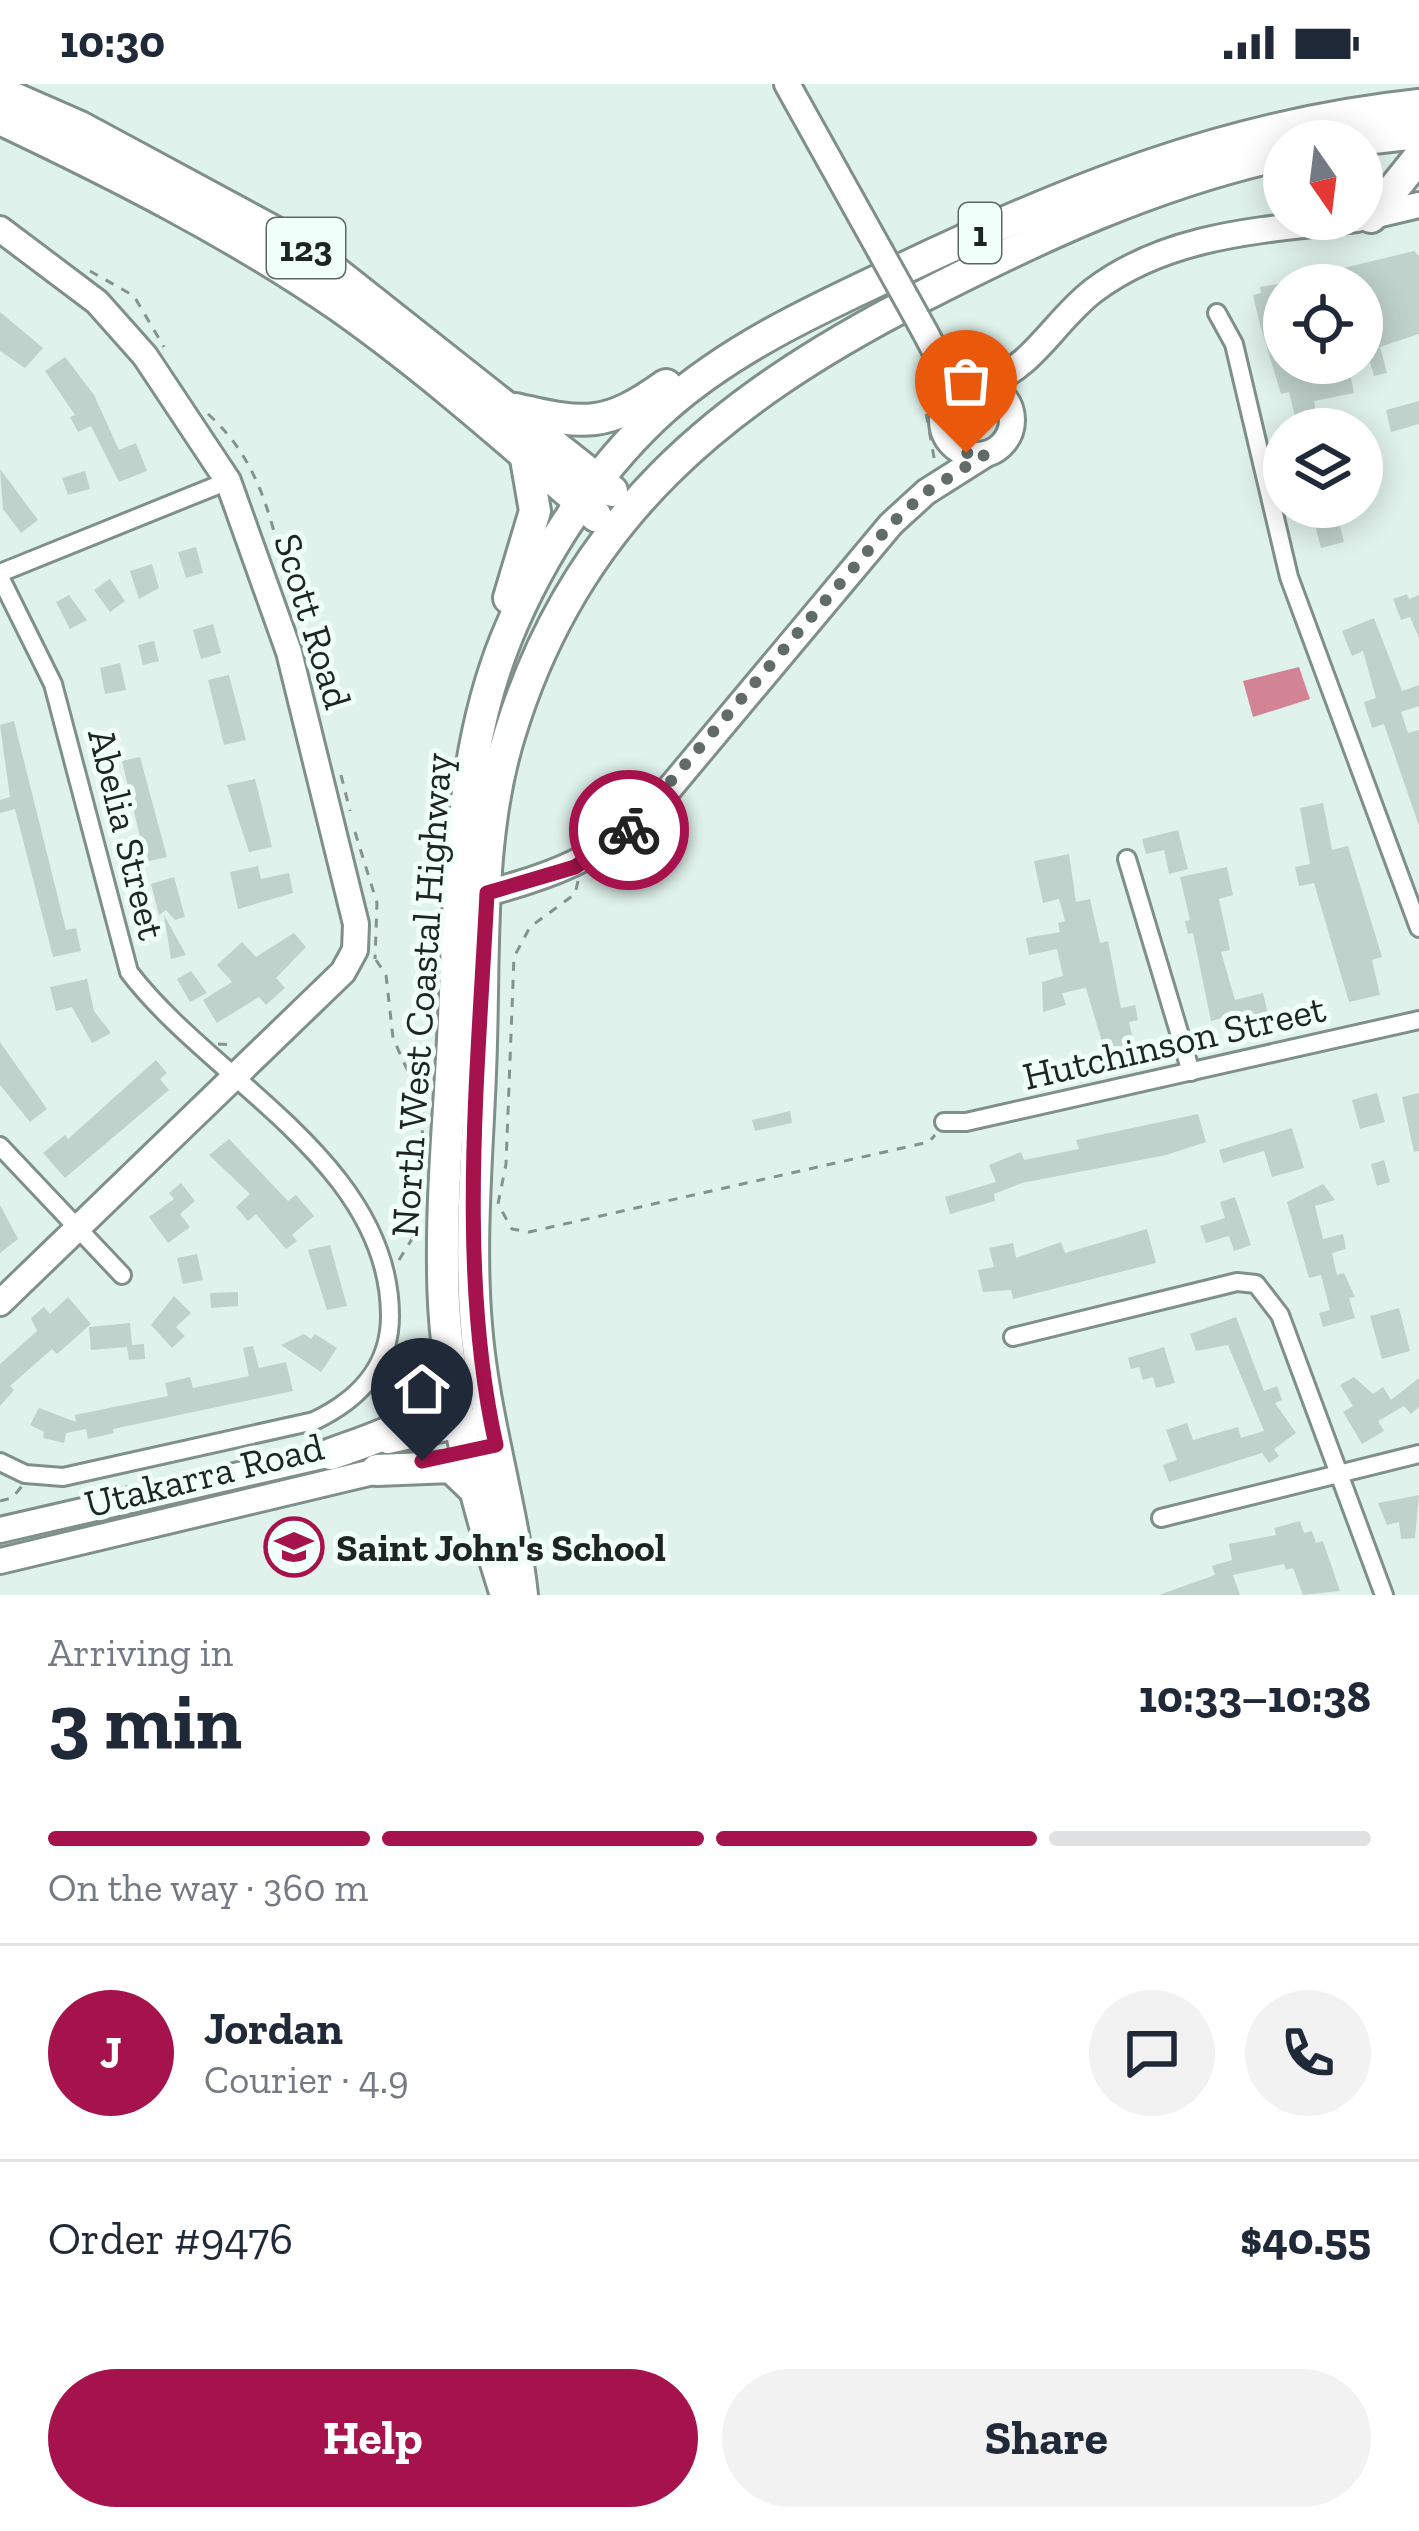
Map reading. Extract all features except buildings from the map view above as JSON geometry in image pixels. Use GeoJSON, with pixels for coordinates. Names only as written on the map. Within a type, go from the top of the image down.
{"type":"FeatureCollection","features":[{"type":"Feature","properties":{"kind":"highway","name":"123"},"geometry":{"type":"LineString","coordinates":[[0,92],[101,138],[306,249],[510,408],[621,518]]}},
{"type":"Feature","properties":{"kind":"highway","name":"North West Coastal Highway"},"geometry":{"type":"LineString","coordinates":[[522,1595],[479,1435],[453,1374],[442,1272],[465,808],[480,722],[508,634],[590,492],[660,412],[737,352],[958,242],[1164,156],[1261,130],[1419,105]]}},
{"type":"Feature","properties":{"kind":"highway","name":"123"},"geometry":{"type":"LineString","coordinates":[[0,119],[137,184],[336,304],[525,452],[590,492]]}},
{"type":"Feature","properties":{"kind":"highway"},"geometry":{"type":"LineString","coordinates":[[1383,137],[1419,133]]}},
{"type":"Feature","properties":{"kind":"highway"},"geometry":{"type":"LineString","coordinates":[[1383,202],[1419,157]]}},
{"type":"Feature","properties":{"kind":"highway","name":"North West Coastal Highway"},"geometry":{"type":"LineString","coordinates":[[506,1595],[476,1491],[479,1435],[473,1259],[487,893],[493,817],[509,735],[548,631],[621,518],[701,437],[861,328],[1023,245],[1139,194],[1263,160]]}},
{"type":"Feature","properties":{"kind":"highway"},"geometry":{"type":"LineString","coordinates":[[510,408],[579,424],[602,422],[631,410],[686,371],[737,352]]}},
{"type":"Feature","properties":{"kind":"highway"},"geometry":{"type":"LineString","coordinates":[[508,634],[506,610],[535,511],[525,452]]}},
{"type":"Feature","properties":{"kind":"highway"},"geometry":{"type":"LineString","coordinates":[[331,1454],[426,1413],[444,1398],[453,1374]]}},
{"type":"Feature","properties":{"kind":"highway"},"geometry":{"type":"LineString","coordinates":[[376,1470],[451,1466],[476,1491]]}},
{"type":"Feature","properties":{"kind":"street"},"geometry":{"type":"LineString","coordinates":[[787,84],[931,343],[945,405],[942,424],[950,442],[966,453],[986,454]]}},
{"type":"Feature","properties":{"kind":"street"},"geometry":{"type":"LineString","coordinates":[[1383,215],[1419,205]]}},
{"type":"Feature","properties":{"kind":"street"},"geometry":{"type":"LineString","coordinates":[[1383,218],[1419,219]]}},
{"type":"Feature","properties":{"kind":"street","name":"Scott Road"},"geometry":{"type":"LineString","coordinates":[[0,229],[97,302],[145,356],[228,481],[289,652],[356,923],[355,950],[343,973],[0,1303]]}},
{"type":"Feature","properties":{"kind":"street"},"geometry":{"type":"LineString","coordinates":[[945,405],[958,391],[980,386],[1032,358],[1076,306],[1144,260],[1226,235],[1263,231]]}},
{"type":"Feature","properties":{"kind":"street"},"geometry":{"type":"LineString","coordinates":[[1217,313],[1234,344],[1289,577],[1419,928]]}},
{"type":"Feature","properties":{"kind":"street"},"geometry":{"type":"LineString","coordinates":[[931,343],[980,386],[1004,398],[1011,426]]}},
{"type":"Feature","properties":{"kind":"street"},"geometry":{"type":"LineString","coordinates":[[487,893],[575,867],[649,813],[891,524],[926,492],[1002,443],[1032,358]]}},
{"type":"Feature","properties":{"kind":"street"},"geometry":{"type":"LineString","coordinates":[[0,575],[228,481]]}},
{"type":"Feature","properties":{"kind":"street","name":"Abelia Street"},"geometry":{"type":"LineString","coordinates":[[0,575],[53,683],[129,972],[150,999],[237,1076],[350,1192],[374,1236],[390,1305],[390,1335],[367,1385],[344,1407],[314,1421],[63,1477],[25,1474],[0,1462]]}},
{"type":"Feature","properties":{"kind":"street"},"geometry":{"type":"LineString","coordinates":[[1127,860],[1191,1072]]}},
{"type":"Feature","properties":{"kind":"street","name":"Hutchinson Street"},"geometry":{"type":"LineString","coordinates":[[944,1122],[966,1122],[1419,1020]]}},
{"type":"Feature","properties":{"kind":"street"},"geometry":{"type":"LineString","coordinates":[[0,1146],[122,1275]]}},
{"type":"Feature","properties":{"kind":"street"},"geometry":{"type":"LineString","coordinates":[[1013,1337],[1237,1282],[1256,1284],[1280,1315],[1384,1595]]}},
{"type":"Feature","properties":{"kind":"street","name":"Utakarra Road"},"geometry":{"type":"LineString","coordinates":[[0,1530],[331,1454],[479,1435]]}},
{"type":"Feature","properties":{"kind":"street","name":"Utakarra Road"},"geometry":{"type":"LineString","coordinates":[[0,1561],[376,1470],[479,1435]]}},
{"type":"Feature","properties":{"kind":"street"},"geometry":{"type":"LineString","coordinates":[[1161,1518],[1419,1454]]}},
{"type":"Feature","properties":{"kind":"path"},"geometry":{"type":"LineString","coordinates":[[577,876],[575,894],[530,928],[514,957],[506,1164],[498,1204],[512,1229],[529,1232],[929,1142]]}},
{"type":"Feature","properties":{"kind":"path"},"geometry":{"type":"LineString","coordinates":[[375,959],[386,975],[393,1037],[424,1115],[422,1145],[406,1161],[415,1234],[392,1265]]}},
{"type":"Feature","properties":{"kind":"path"},"geometry":{"type":"LineString","coordinates":[[0,1501],[12,1498],[23,1483]]}},
{"type":"Feature","properties":{"kind":"shaded area"},"geometry":{"type":"Polygon","coordinates":[[[1299,667],[1310,699],[1253,717],[1243,681],[1299,667]]]}},
{"type":"Feature","properties":{"kind":"way so far"},"geometry":{"type":"LineString","coordinates":[[629,830],[649,813],[891,524],[926,492],[986,454],[966,453]]}},
{"type":"Feature","properties":{"kind":"place","name":"Saint John's School"},"geometry":{"type":"Point","coordinates":[294,1547]}},
{"type":"Feature","properties":{"kind":"route"},"geometry":{"type":"LineString","coordinates":[[422,1461],[496,1445],[480,1363],[473,1259],[487,893],[575,867],[629,830]]}}]}
